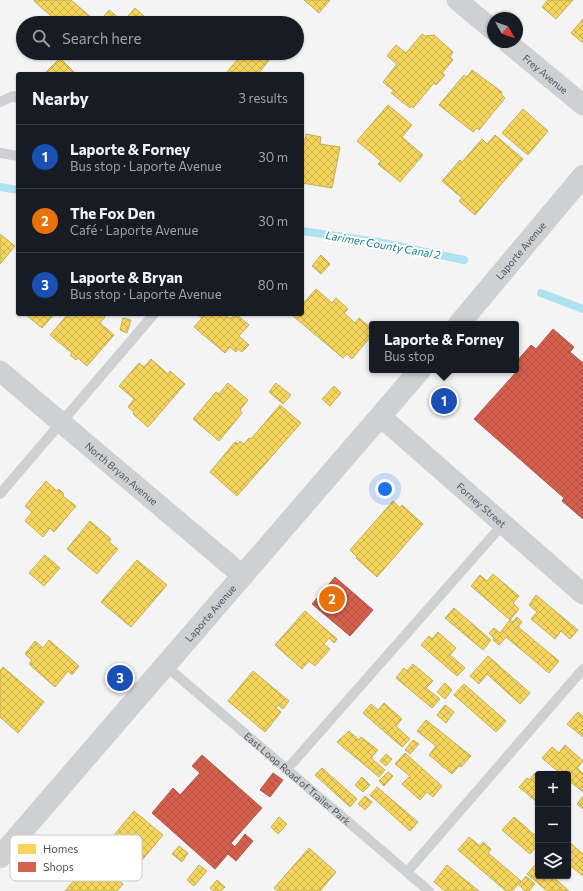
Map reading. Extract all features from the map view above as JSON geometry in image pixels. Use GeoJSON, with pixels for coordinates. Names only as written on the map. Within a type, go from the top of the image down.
{"type":"FeatureCollection","features":[{"type":"Feature","properties":{"kind":"street"},"geometry":{"type":"LineString","coordinates":[[457,0],[487,25]]}},
{"type":"Feature","properties":{"kind":"street","name":"Frey Avenue"},"geometry":{"type":"LineString","coordinates":[[514,48],[583,105]]}},
{"type":"Feature","properties":{"kind":"street","name":"Laporte Avenue"},"geometry":{"type":"LineString","coordinates":[[462,321],[583,176]]}},
{"type":"Feature","properties":{"kind":"street","name":"North Bryan Avenue"},"geometry":{"type":"LineString","coordinates":[[0,371],[243,576]]}},
{"type":"Feature","properties":{"kind":"street","name":"Laporte Avenue"},"geometry":{"type":"LineString","coordinates":[[19,835],[417,373]]}},
{"type":"Feature","properties":{"kind":"street","name":"Forney Street"},"geometry":{"type":"LineString","coordinates":[[380,416],[504,523],[583,594]]}},
{"type":"Feature","properties":{"kind":"street","name":"Laporte Avenue"},"geometry":{"type":"LineString","coordinates":[[0,857],[10,845]]}},
{"type":"Feature","properties":{"kind":"lane"},"geometry":{"type":"LineString","coordinates":[[0,102],[13,96],[16,97]]}},
{"type":"Feature","properties":{"kind":"lane"},"geometry":{"type":"LineString","coordinates":[[0,153],[16,156]]}},
{"type":"Feature","properties":{"kind":"lane"},"geometry":{"type":"LineString","coordinates":[[0,494],[152,316]]}},
{"type":"Feature","properties":{"kind":"lane"},"geometry":{"type":"LineString","coordinates":[[288,768],[504,523]]}},
{"type":"Feature","properties":{"kind":"lane","name":"East Loop Road of Trailer Park"},"geometry":{"type":"LineString","coordinates":[[166,666],[288,768],[429,891]]}},
{"type":"Feature","properties":{"kind":"lane"},"geometry":{"type":"LineString","coordinates":[[407,872],[583,669]]}},
{"type":"Feature","properties":{"kind":"building: Homes"},"geometry":{"type":"Polygon","coordinates":[[[71,0],[90,16],[51,16],[34,1],[71,0]]]}},
{"type":"Feature","properties":{"kind":"building: Homes"},"geometry":{"type":"Polygon","coordinates":[[[304,0],[330,0],[319,13],[304,0]]]}},
{"type":"Feature","properties":{"kind":"building: Homes"},"geometry":{"type":"Polygon","coordinates":[[[548,0],[573,0],[556,19],[542,7],[548,0]]]}},
{"type":"Feature","properties":{"kind":"building: Homes"},"geometry":{"type":"Polygon","coordinates":[[[135,8],[144,16],[128,16],[135,8]]]}},
{"type":"Feature","properties":{"kind":"building: Homes"},"geometry":{"type":"Polygon","coordinates":[[[109,10],[116,16],[104,16],[109,10]]]}},
{"type":"Feature","properties":{"kind":"building: Homes"},"geometry":{"type":"Polygon","coordinates":[[[583,19],[583,43],[571,33],[583,19]]]}},
{"type":"Feature","properties":{"kind":"building: Homes"},"geometry":{"type":"Polygon","coordinates":[[[422,34],[425,36],[434,35],[453,52],[450,57],[453,60],[442,73],[445,75],[436,85],[434,83],[413,108],[411,106],[410,108],[391,93],[394,91],[383,82],[397,64],[387,56],[396,45],[406,53],[422,34]]]}},
{"type":"Feature","properties":{"kind":"building: Homes"},"geometry":{"type":"Polygon","coordinates":[[[58,60],[62,60],[74,72],[46,72],[58,60]]]}},
{"type":"Feature","properties":{"kind":"building: Homes"},"geometry":{"type":"Polygon","coordinates":[[[237,60],[269,60],[260,72],[227,72],[237,60]]]}},
{"type":"Feature","properties":{"kind":"building: Homes"},"geometry":{"type":"Polygon","coordinates":[[[472,70],[502,92],[501,94],[505,98],[479,130],[477,128],[473,132],[439,105],[464,75],[467,77],[472,70]]]}},
{"type":"Feature","properties":{"kind":"building: Homes"},"geometry":{"type":"Polygon","coordinates":[[[388,105],[412,125],[402,137],[423,155],[400,182],[378,164],[381,161],[357,141],[388,105]]]}},
{"type":"Feature","properties":{"kind":"building: Homes"},"geometry":{"type":"Polygon","coordinates":[[[523,109],[548,131],[528,155],[502,133],[523,109]]]}},
{"type":"Feature","properties":{"kind":"building: Homes"},"geometry":{"type":"Polygon","coordinates":[[[306,134],[321,137],[320,144],[340,147],[332,188],[304,183],[306,134]]]}},
{"type":"Feature","properties":{"kind":"building: Homes"},"geometry":{"type":"Polygon","coordinates":[[[495,135],[523,159],[475,215],[459,201],[462,198],[442,181],[460,160],[462,162],[482,139],[487,144],[495,135]]]}},
{"type":"Feature","properties":{"kind":"building: Homes"},"geometry":{"type":"Polygon","coordinates":[[[0,234],[15,246],[0,264],[0,234]]]}},
{"type":"Feature","properties":{"kind":"building: Homes"},"geometry":{"type":"Polygon","coordinates":[[[321,255],[330,264],[321,274],[312,266],[321,255]]]}},
{"type":"Feature","properties":{"kind":"building: Homes"},"geometry":{"type":"Polygon","coordinates":[[[316,289],[332,303],[336,298],[348,309],[344,313],[355,323],[359,318],[369,326],[369,339],[352,359],[347,354],[343,358],[293,316],[304,316],[304,303],[316,289]]]}},
{"type":"Feature","properties":{"kind":"building: Homes"},"geometry":{"type":"Polygon","coordinates":[[[27,316],[52,316],[42,328],[27,316]]]}},
{"type":"Feature","properties":{"kind":"building: Homes"},"geometry":{"type":"Polygon","coordinates":[[[66,316],[104,316],[105,317],[100,323],[114,335],[87,366],[78,358],[76,360],[70,355],[72,353],[50,335],[66,316]]]}},
{"type":"Feature","properties":{"kind":"building: Homes"},"geometry":{"type":"Polygon","coordinates":[[[200,316],[226,316],[230,319],[234,316],[238,316],[249,325],[239,336],[249,345],[242,352],[238,349],[236,352],[230,347],[225,353],[194,327],[202,318],[200,316]]]}},
{"type":"Feature","properties":{"kind":"building: Homes"},"geometry":{"type":"Polygon","coordinates":[[[123,318],[131,320],[127,333],[120,330],[123,318]]]}},
{"type":"Feature","properties":{"kind":"building: Homes"},"geometry":{"type":"Polygon","coordinates":[[[151,359],[168,374],[170,371],[185,384],[148,427],[133,414],[134,412],[128,407],[134,399],[119,386],[139,363],[144,367],[151,359]]]}},
{"type":"Feature","properties":{"kind":"building: Homes"},"geometry":{"type":"Polygon","coordinates":[[[228,383],[248,400],[240,410],[242,413],[219,441],[193,419],[216,392],[219,394],[228,383]]]}},
{"type":"Feature","properties":{"kind":"building: Homes"},"geometry":{"type":"Polygon","coordinates":[[[276,383],[291,395],[283,404],[269,392],[276,383]]]}},
{"type":"Feature","properties":{"kind":"building: Homes"},"geometry":{"type":"Polygon","coordinates":[[[334,386],[341,393],[330,406],[322,399],[334,386]]]}},
{"type":"Feature","properties":{"kind":"building: Homes"},"geometry":{"type":"Polygon","coordinates":[[[280,405],[301,423],[237,496],[210,472],[235,442],[238,444],[240,441],[244,444],[249,438],[251,439],[280,405]]]}},
{"type":"Feature","properties":{"kind":"building: Homes"},"geometry":{"type":"Polygon","coordinates":[[[46,481],[57,491],[59,489],[64,494],[63,496],[76,506],[54,532],[50,528],[43,537],[25,521],[32,512],[25,506],[46,481]]]}},
{"type":"Feature","properties":{"kind":"building: Homes"},"geometry":{"type":"Polygon","coordinates":[[[393,501],[400,508],[402,505],[423,524],[377,577],[356,558],[357,557],[350,550],[393,501]]]}},
{"type":"Feature","properties":{"kind":"building: Homes"},"geometry":{"type":"Polygon","coordinates":[[[90,521],[111,539],[109,542],[118,549],[97,574],[67,549],[90,521]]]}},
{"type":"Feature","properties":{"kind":"building: Homes"},"geometry":{"type":"Polygon","coordinates":[[[45,555],[60,568],[44,586],[29,573],[45,555]]]}},
{"type":"Feature","properties":{"kind":"building: Homes"},"geometry":{"type":"Polygon","coordinates":[[[137,560],[167,585],[131,627],[101,602],[137,560]]]}},
{"type":"Feature","properties":{"kind":"building: Homes"},"geometry":{"type":"Polygon","coordinates":[[[493,574],[519,596],[513,603],[519,609],[510,620],[471,586],[480,575],[487,581],[493,574]]]}},
{"type":"Feature","properties":{"kind":"building: Homes"},"geometry":{"type":"Polygon","coordinates":[[[536,595],[578,630],[570,639],[561,631],[555,639],[531,619],[537,612],[529,605],[536,595]]]}},
{"type":"Feature","properties":{"kind":"building: Homes"},"geometry":{"type":"Polygon","coordinates":[[[454,608],[491,640],[483,650],[445,618],[454,608]]]}},
{"type":"Feature","properties":{"kind":"building: Homes"},"geometry":{"type":"Polygon","coordinates":[[[305,611],[337,639],[334,643],[329,638],[324,644],[330,649],[315,666],[309,661],[302,669],[275,645],[305,611]]]}},
{"type":"Feature","properties":{"kind":"building: Homes"},"geometry":{"type":"Polygon","coordinates":[[[517,617],[522,622],[518,627],[559,661],[549,673],[506,637],[499,645],[493,640],[494,638],[489,633],[494,628],[500,633],[510,620],[513,622],[517,617]]]}},
{"type":"Feature","properties":{"kind":"building: Homes"},"geometry":{"type":"Polygon","coordinates":[[[438,632],[456,648],[450,655],[465,668],[457,676],[421,645],[429,636],[432,639],[438,632]]]}},
{"type":"Feature","properties":{"kind":"building: Homes"},"geometry":{"type":"Polygon","coordinates":[[[49,640],[79,666],[72,675],[68,671],[55,687],[29,664],[32,660],[25,654],[35,641],[43,648],[49,640]]]}},
{"type":"Feature","properties":{"kind":"building: Homes"},"geometry":{"type":"Polygon","coordinates":[[[488,656],[530,693],[520,704],[487,674],[479,684],[470,676],[488,656]]]}},
{"type":"Feature","properties":{"kind":"building: Homes"},"geometry":{"type":"Polygon","coordinates":[[[413,664],[433,681],[426,688],[440,699],[432,708],[396,678],[404,668],[407,671],[413,664]]]}},
{"type":"Feature","properties":{"kind":"building: Homes"},"geometry":{"type":"Polygon","coordinates":[[[3,667],[44,702],[18,733],[0,717],[0,671],[3,667]]]}},
{"type":"Feature","properties":{"kind":"building: Homes"},"geometry":{"type":"Polygon","coordinates":[[[253,671],[289,701],[283,709],[278,705],[276,708],[281,712],[265,732],[228,701],[253,671]]]}},
{"type":"Feature","properties":{"kind":"building: Homes"},"geometry":{"type":"Polygon","coordinates":[[[445,683],[452,690],[445,699],[437,692],[445,683]]]}},
{"type":"Feature","properties":{"kind":"building: Homes"},"geometry":{"type":"Polygon","coordinates":[[[464,684],[506,721],[496,732],[454,695],[464,684]]]}},
{"type":"Feature","properties":{"kind":"building: Homes"},"geometry":{"type":"Polygon","coordinates":[[[384,703],[402,719],[396,726],[410,739],[402,747],[363,713],[371,704],[378,710],[384,703]]]}},
{"type":"Feature","properties":{"kind":"building: Homes"},"geometry":{"type":"Polygon","coordinates":[[[445,705],[454,712],[446,723],[437,715],[445,705]]]}},
{"type":"Feature","properties":{"kind":"building: Homes"},"geometry":{"type":"Polygon","coordinates":[[[578,712],[583,716],[583,737],[567,724],[578,712]]]}},
{"type":"Feature","properties":{"kind":"building: Homes"},"geometry":{"type":"Polygon","coordinates":[[[426,720],[471,756],[452,774],[429,755],[436,746],[417,731],[426,720]]]}},
{"type":"Feature","properties":{"kind":"building: Homes"},"geometry":{"type":"Polygon","coordinates":[[[349,731],[359,740],[361,737],[378,750],[371,758],[385,770],[379,777],[337,742],[349,731]]]}},
{"type":"Feature","properties":{"kind":"building: Homes"},"geometry":{"type":"Polygon","coordinates":[[[413,740],[419,744],[410,754],[405,750],[413,740]]]}},
{"type":"Feature","properties":{"kind":"building: Homes"},"geometry":{"type":"Polygon","coordinates":[[[565,745],[583,761],[577,768],[583,774],[583,792],[571,782],[571,771],[557,771],[542,758],[552,747],[559,753],[565,745]]]}},
{"type":"Feature","properties":{"kind":"building: Homes"},"geometry":{"type":"Polygon","coordinates":[[[405,753],[442,786],[433,797],[427,792],[420,800],[402,784],[410,776],[395,764],[405,753]]]}},
{"type":"Feature","properties":{"kind":"building: Homes"},"geometry":{"type":"Polygon","coordinates":[[[386,754],[392,759],[386,766],[380,761],[386,754]]]}},
{"type":"Feature","properties":{"kind":"building: Homes"},"geometry":{"type":"Polygon","coordinates":[[[322,768],[357,799],[350,807],[315,775],[322,768]]]}},
{"type":"Feature","properties":{"kind":"building: Homes"},"geometry":{"type":"Polygon","coordinates":[[[388,772],[393,776],[384,786],[379,781],[388,772]]]}},
{"type":"Feature","properties":{"kind":"building: Homes"},"geometry":{"type":"Polygon","coordinates":[[[535,773],[535,800],[519,787],[527,778],[529,780],[535,773]]]}},
{"type":"Feature","properties":{"kind":"building: Homes"},"geometry":{"type":"Polygon","coordinates":[[[362,777],[370,785],[363,792],[355,785],[362,777]]]}},
{"type":"Feature","properties":{"kind":"building: Homes"},"geometry":{"type":"Polygon","coordinates":[[[377,787],[418,822],[410,831],[370,795],[377,787]]]}},
{"type":"Feature","properties":{"kind":"building: Homes"},"geometry":{"type":"Polygon","coordinates":[[[365,796],[372,802],[365,810],[358,804],[365,796]]]}},
{"type":"Feature","properties":{"kind":"building: Homes"},"geometry":{"type":"Polygon","coordinates":[[[583,796],[583,809],[577,804],[583,796]]]}},
{"type":"Feature","properties":{"kind":"building: Homes"},"geometry":{"type":"Polygon","coordinates":[[[134,811],[163,835],[142,860],[142,835],[114,835],[134,811]]]}},
{"type":"Feature","properties":{"kind":"building: Homes"},"geometry":{"type":"Polygon","coordinates":[[[279,817],[287,824],[278,834],[271,827],[279,817]]]}},
{"type":"Feature","properties":{"kind":"building: Homes"},"geometry":{"type":"Polygon","coordinates":[[[514,817],[535,835],[535,848],[530,854],[502,830],[514,817]]]}},
{"type":"Feature","properties":{"kind":"building: Homes"},"geometry":{"type":"Polygon","coordinates":[[[469,837],[480,846],[483,842],[491,849],[488,853],[521,881],[512,891],[506,891],[458,850],[469,837]]]}},
{"type":"Feature","properties":{"kind":"building: Homes"},"geometry":{"type":"Polygon","coordinates":[[[571,844],[583,854],[583,876],[571,866],[571,844]]]}},
{"type":"Feature","properties":{"kind":"building: Homes"},"geometry":{"type":"Polygon","coordinates":[[[179,846],[188,853],[182,862],[172,854],[179,846]]]}},
{"type":"Feature","properties":{"kind":"building: Homes"},"geometry":{"type":"Polygon","coordinates":[[[309,848],[336,872],[320,891],[278,891],[274,888],[309,848]]]}},
{"type":"Feature","properties":{"kind":"building: Homes"},"geometry":{"type":"Polygon","coordinates":[[[199,865],[207,871],[194,886],[187,880],[199,865]]]}},
{"type":"Feature","properties":{"kind":"building: Homes"},"geometry":{"type":"Polygon","coordinates":[[[447,865],[479,891],[445,891],[434,882],[447,865]]]}},
{"type":"Feature","properties":{"kind":"building: Homes"},"geometry":{"type":"Polygon","coordinates":[[[535,865],[535,879],[555,879],[569,891],[547,891],[527,874],[535,865]]]}},
{"type":"Feature","properties":{"kind":"building: Homes"},"geometry":{"type":"Polygon","coordinates":[[[526,876],[535,884],[529,891],[525,891],[519,885],[526,876]]]}},
{"type":"Feature","properties":{"kind":"building: Homes"},"geometry":{"type":"Polygon","coordinates":[[[217,880],[225,887],[221,891],[214,891],[210,888],[217,880]]]}},
{"type":"Feature","properties":{"kind":"building: Homes"},"geometry":{"type":"Polygon","coordinates":[[[74,881],[120,881],[123,884],[117,891],[65,891],[74,881]]]}},
{"type":"Feature","properties":{"kind":"building: Shops"},"geometry":{"type":"Polygon","coordinates":[[[553,329],[574,347],[570,352],[583,363],[583,519],[562,501],[564,498],[474,419],[515,373],[519,373],[519,359],[531,345],[536,349],[553,329]]]}},
{"type":"Feature","properties":{"kind":"building: Shops"},"geometry":{"type":"Polygon","coordinates":[[[335,577],[373,610],[350,636],[312,604],[335,577]]]}},
{"type":"Feature","properties":{"kind":"building: Shops"},"geometry":{"type":"Polygon","coordinates":[[[202,755],[262,808],[231,843],[235,847],[245,834],[253,841],[236,861],[228,854],[215,869],[152,813],[173,788],[180,795],[200,773],[192,766],[202,755]]]}},
{"type":"Feature","properties":{"kind":"building: Shops"},"geometry":{"type":"Polygon","coordinates":[[[273,773],[283,780],[270,797],[260,790],[273,773]]]}},
{"type":"Feature","properties":{"kind":"waterway","name":"Larimer County Canal 2"},"geometry":{"type":"LineString","coordinates":[[0,187],[16,190]]}},
{"type":"Feature","properties":{"kind":"waterway","name":"Larimer County Canal 2"},"geometry":{"type":"LineString","coordinates":[[304,231],[378,242],[464,260]]}},
{"type":"Feature","properties":{"kind":"waterway","name":"Larimer County Canal 2"},"geometry":{"type":"LineString","coordinates":[[541,293],[583,309]]}},
{"type":"Feature","properties":{"kind":"place","name":"Laporte & Forney"},"geometry":{"type":"Point","coordinates":[444,401]}},
{"type":"Feature","properties":{"kind":"place","name":"The Fox Den"},"geometry":{"type":"Point","coordinates":[332,599]}},
{"type":"Feature","properties":{"kind":"place","name":"Laporte & Bryan"},"geometry":{"type":"Point","coordinates":[120,678]}}]}
